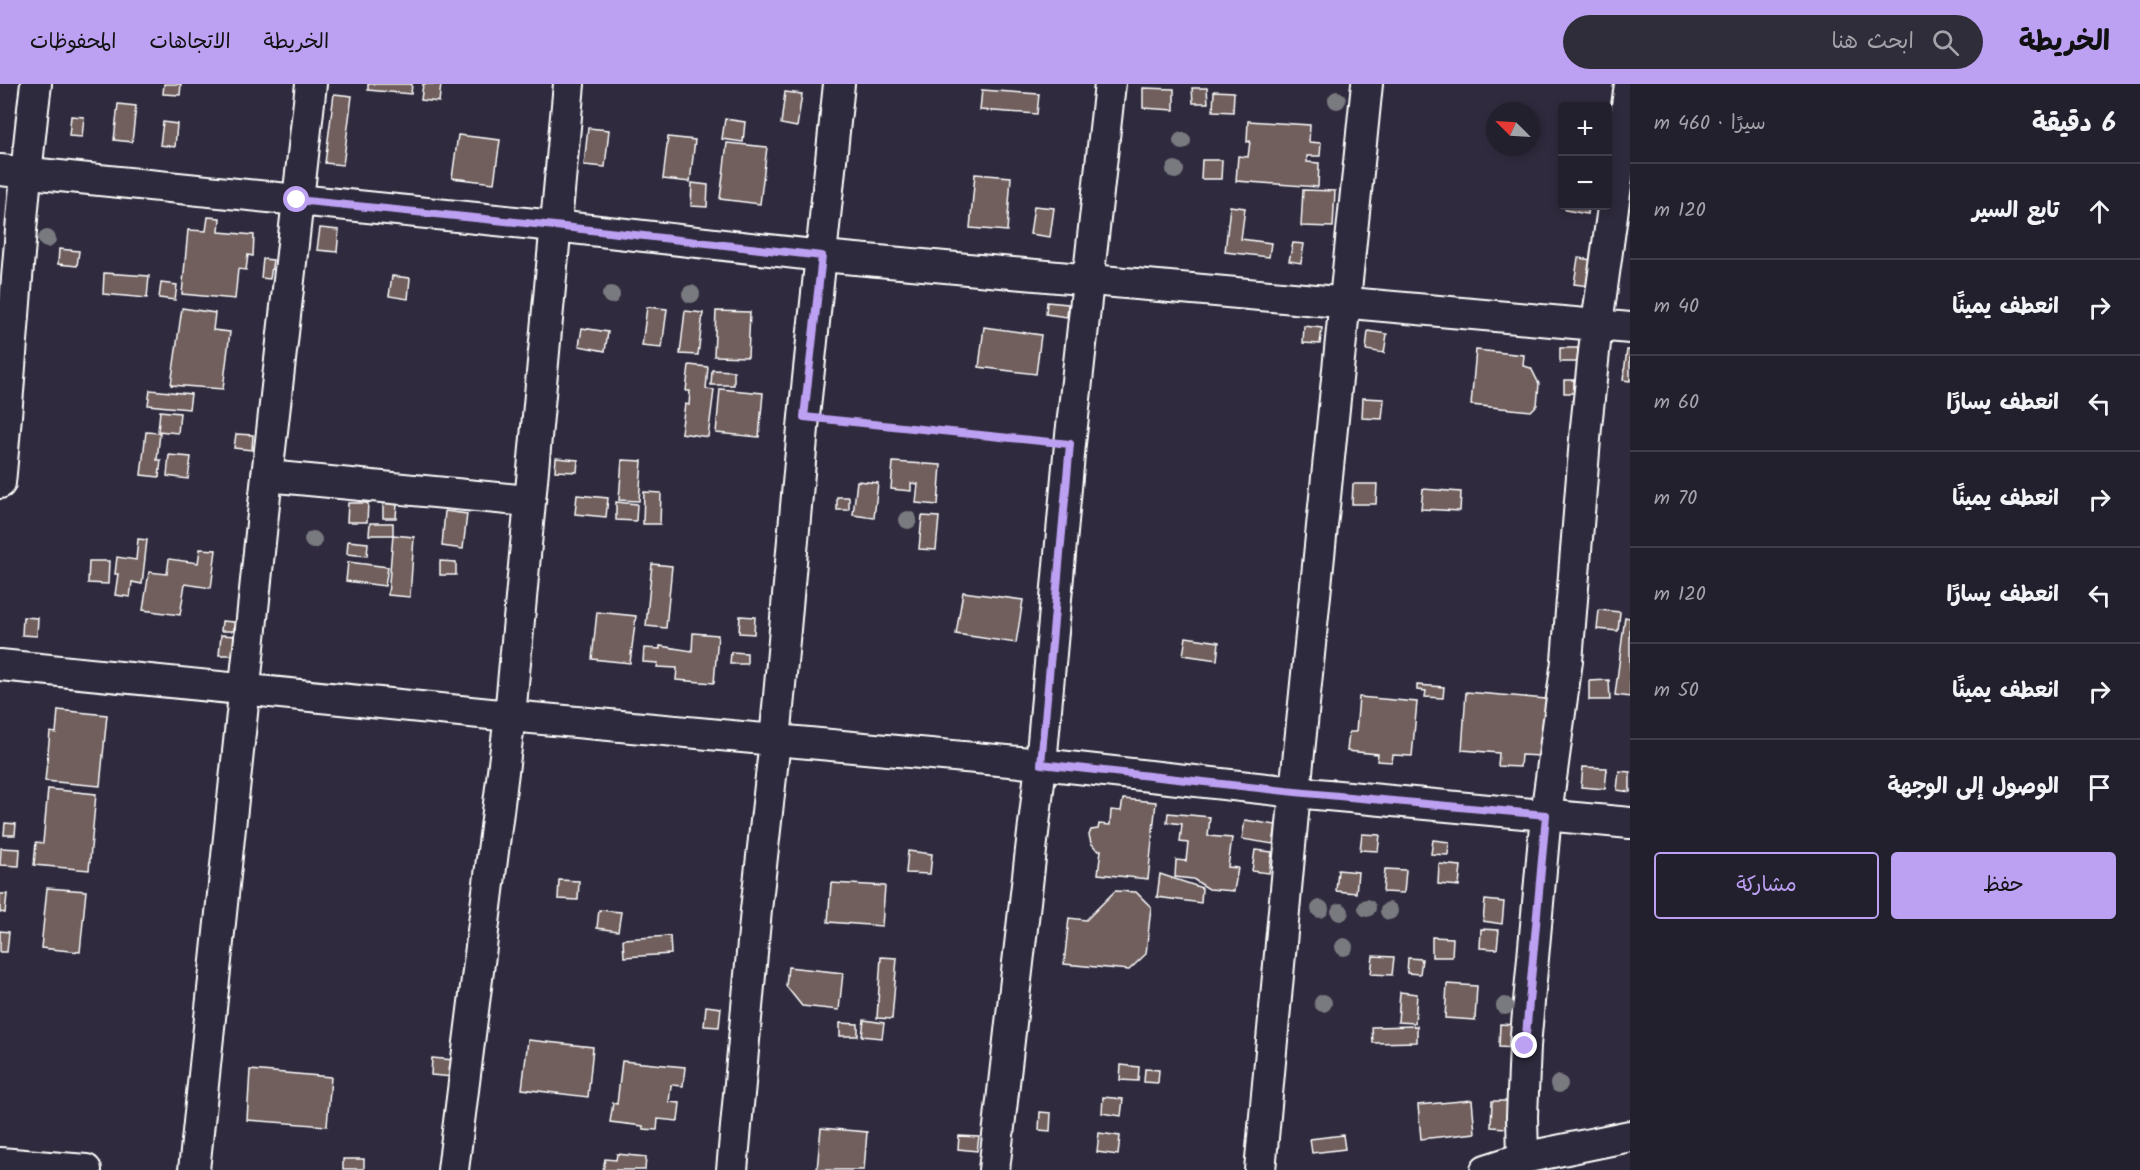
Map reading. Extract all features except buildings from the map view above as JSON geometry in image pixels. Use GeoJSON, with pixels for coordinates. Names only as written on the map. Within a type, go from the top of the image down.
{"type":"FeatureCollection","features":[{"type":"Feature","properties":{"kind":"street"},"geometry":{"type":"LineString","coordinates":[[0,483],[16,310],[12,171],[36,84]]}},
{"type":"Feature","properties":{"kind":"street"},"geometry":{"type":"LineString","coordinates":[[194,1170],[311,84]]}},
{"type":"Feature","properties":{"kind":"street"},"geometry":{"type":"LineString","coordinates":[[453,1170],[510,716],[569,84]]}},
{"type":"Feature","properties":{"kind":"street"},"geometry":{"type":"LineString","coordinates":[[732,1170],[756,910],[775,741],[804,417],[839,84]]}},
{"type":"Feature","properties":{"kind":"street"},"geometry":{"type":"LineString","coordinates":[[994,1170],[1041,764],[1070,444],[1110,84]]}},
{"type":"Feature","properties":{"kind":"street"},"geometry":{"type":"LineString","coordinates":[[1260,1170],[1295,792],[1367,84]]}},
{"type":"Feature","properties":{"kind":"street"},"geometry":{"type":"LineString","coordinates":[[1523,1158],[1525,1046],[1546,815],[1567,661],[1597,324],[1630,84]]}},
{"type":"Feature","properties":{"kind":"street"},"geometry":{"type":"LineString","coordinates":[[12,171],[555,226],[822,256],[1630,328]]}},
{"type":"Feature","properties":{"kind":"street"},"geometry":{"type":"LineString","coordinates":[[267,476],[529,501]]}},
{"type":"Feature","properties":{"kind":"street"},"geometry":{"type":"LineString","coordinates":[[0,665],[245,691],[1041,764],[1295,792],[1630,823]]}},
{"type":"Feature","properties":{"kind":"street"},"geometry":{"type":"LineString","coordinates":[[1486,1170],[1523,1158],[1630,1136]]}},
{"type":"Feature","properties":{"kind":"street"},"geometry":{"type":"LineString","coordinates":[[0,1163],[86,1170]]}},
{"type":"Feature","properties":{"kind":"path"},"geometry":{"type":"LineString","coordinates":[[804,417],[1070,444]]}},
{"type":"Feature","properties":{"kind":"route"},"geometry":{"type":"LineString","coordinates":[[297,200],[822,256],[804,417],[1070,444],[1041,764],[1295,792],[1546,815],[1525,1046]]}}]}
